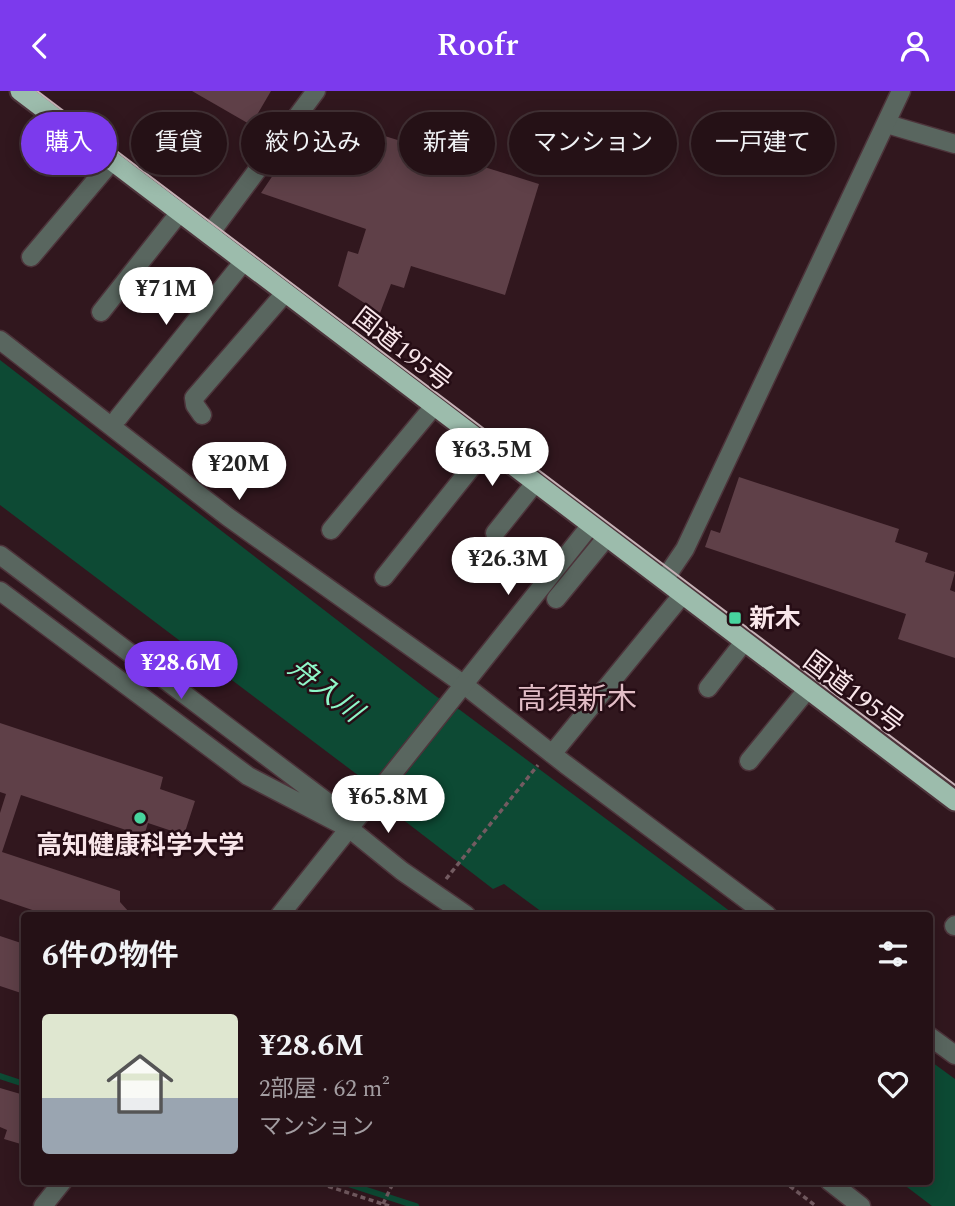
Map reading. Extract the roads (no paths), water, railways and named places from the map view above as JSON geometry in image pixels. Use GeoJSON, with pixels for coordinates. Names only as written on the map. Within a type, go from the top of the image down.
{"type":"FeatureCollection","features":[{"type":"Feature","properties":{"kind":"highway","name":"国道195号"},"geometry":{"type":"LineString","coordinates":[[20,91],[48,112]]}},
{"type":"Feature","properties":{"kind":"highway","name":"国道195号"},"geometry":{"type":"LineString","coordinates":[[117,165],[955,801]]}},
{"type":"Feature","properties":{"kind":"street"},"geometry":{"type":"LineString","coordinates":[[209,235],[316,91]]}},
{"type":"Feature","properties":{"kind":"street"},"geometry":{"type":"LineString","coordinates":[[664,580],[685,549],[901,91]]}},
{"type":"Feature","properties":{"kind":"street"},"geometry":{"type":"LineString","coordinates":[[887,124],[955,144]]}},
{"type":"Feature","properties":{"kind":"street"},"geometry":{"type":"LineString","coordinates":[[31,257],[100,175]]}},
{"type":"Feature","properties":{"kind":"street"},"geometry":{"type":"LineString","coordinates":[[101,312],[180,212]]}},
{"type":"Feature","properties":{"kind":"street"},"geometry":{"type":"LineString","coordinates":[[118,418],[160,378],[244,261]]}},
{"type":"Feature","properties":{"kind":"street"},"geometry":{"type":"LineString","coordinates":[[202,415],[194,398],[285,293]]}},
{"type":"Feature","properties":{"kind":"street"},"geometry":{"type":"LineString","coordinates":[[0,340],[228,517],[763,912]]}},
{"type":"Feature","properties":{"kind":"street"},"geometry":{"type":"LineString","coordinates":[[331,530],[433,406]]}},
{"type":"Feature","properties":{"kind":"street"},"geometry":{"type":"LineString","coordinates":[[384,577],[487,448]]}},
{"type":"Feature","properties":{"kind":"street"},"geometry":{"type":"LineString","coordinates":[[491,528],[530,480]]}},
{"type":"Feature","properties":{"kind":"street"},"geometry":{"type":"LineString","coordinates":[[282,912],[459,689],[598,532]]}},
{"type":"Feature","properties":{"kind":"street"},"geometry":{"type":"LineString","coordinates":[[556,599],[598,532]]}},
{"type":"Feature","properties":{"kind":"street"},"geometry":{"type":"LineString","coordinates":[[0,555],[327,802],[402,871],[462,912]]}},
{"type":"Feature","properties":{"kind":"street"},"geometry":{"type":"LineString","coordinates":[[0,591],[248,776],[354,825]]}},
{"type":"Feature","properties":{"kind":"street"},"geometry":{"type":"LineString","coordinates":[[549,756],[683,594]]}},
{"type":"Feature","properties":{"kind":"street"},"geometry":{"type":"LineString","coordinates":[[708,688],[744,642]]}},
{"type":"Feature","properties":{"kind":"street"},"geometry":{"type":"LineString","coordinates":[[749,761],[807,690]]}},
{"type":"Feature","properties":{"kind":"street"},"geometry":{"type":"LineString","coordinates":[[933,1039],[955,1055]]}},
{"type":"Feature","properties":{"kind":"street"},"geometry":{"type":"LineString","coordinates":[[43,1206],[60,1185]]}},
{"type":"Feature","properties":{"kind":"street"},"geometry":{"type":"LineString","coordinates":[[834,1185],[861,1206]]}},
{"type":"Feature","properties":{"kind":"water","name":"舟入川"},"geometry":{"type":"Polygon","coordinates":[[[0,360],[437,697],[460,710],[731,912],[542,912],[504,884],[493,889],[384,805],[367,782],[0,505],[0,360]]]}},
{"type":"Feature","properties":{"kind":"water"},"geometry":{"type":"Polygon","coordinates":[[[933,1063],[955,1079],[955,1206],[932,1206],[904,1185],[933,1185],[933,1063]]]}},
{"type":"Feature","properties":{"kind":"waterway"},"geometry":{"type":"LineString","coordinates":[[0,1076],[21,1083]]}},
{"type":"Feature","properties":{"kind":"waterway"},"geometry":{"type":"LineString","coordinates":[[351,1185],[416,1206]]}},
{"type":"Feature","properties":{"kind":"tram line"},"geometry":{"type":"LineString","coordinates":[[37,91],[955,785]]}},
{"type":"Feature","properties":{"kind":"place","name":"新木"},"geometry":{"type":"Point","coordinates":[735,618]}},
{"type":"Feature","properties":{"kind":"place","name":"高知健康科学大学"},"geometry":{"type":"Point","coordinates":[140,818]}},
{"type":"Feature","properties":{"kind":"district","name":"高須新木"},"geometry":{"type":"Point","coordinates":[577,699]}}]}
